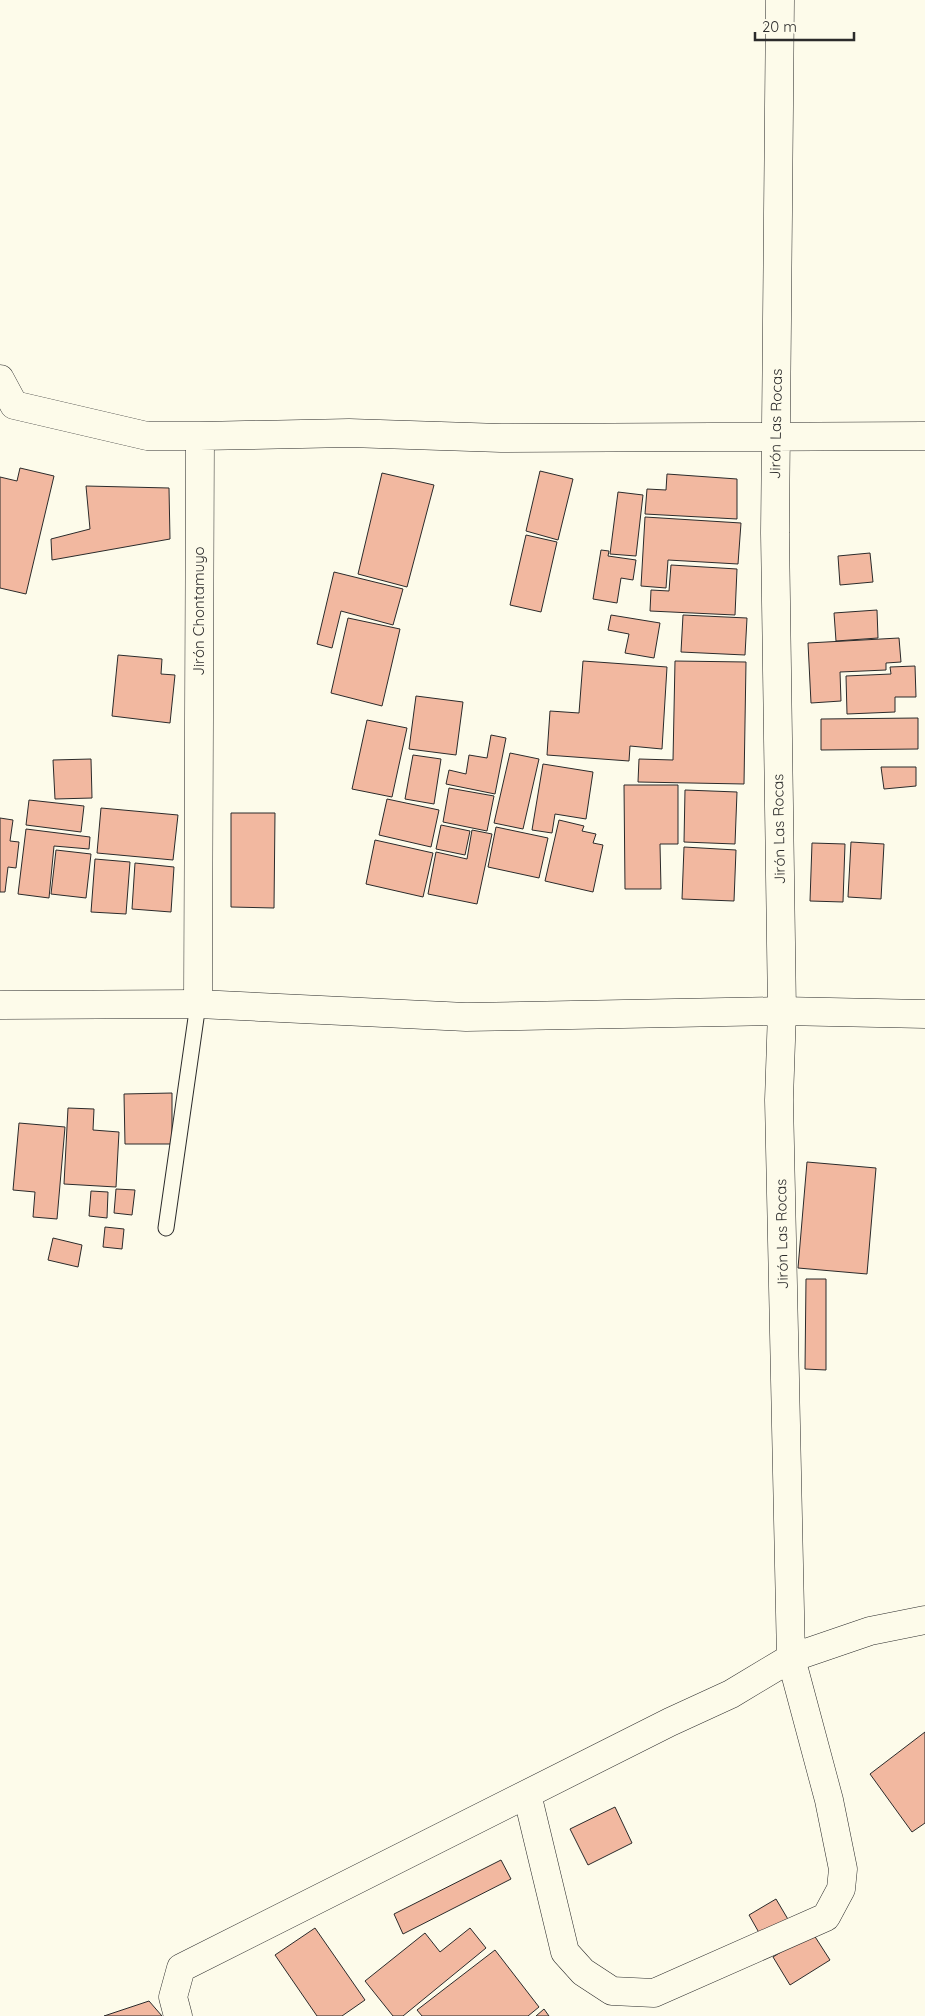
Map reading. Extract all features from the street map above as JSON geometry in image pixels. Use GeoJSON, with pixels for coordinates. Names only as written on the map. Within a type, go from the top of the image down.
{"type":"FeatureCollection","features":[{"type":"Feature","properties":{"kind":"main road","name":"Jirón Las Rocas"},"geometry":{"type":"LineString","coordinates":[[527,1794],[565,1952],[583,1972],[612,1991],[654,1993],[826,1917],[841,1889],[843,1869],[829,1800],[791,1658],[779,1100],[782,1011],[775,533],[780,0]]}},
{"type":"Feature","properties":{"kind":"main road"},"geometry":{"type":"LineString","coordinates":[[0,379],[7,405],[148,436],[349,433],[501,438],[925,436]]}},
{"type":"Feature","properties":{"kind":"main road","name":"Jirón Chontamuyo"},"geometry":{"type":"LineString","coordinates":[[198,1004],[200,436]]}},
{"type":"Feature","properties":{"kind":"main road"},"geometry":{"type":"LineString","coordinates":[[0,1005],[198,1004],[466,1017],[782,1011],[925,1014]]}},
{"type":"Feature","properties":{"kind":"main road"},"geometry":{"type":"LineString","coordinates":[[178,2016],[174,1997],[181,1968],[670,1722],[731,1694],[791,1658],[870,1631],[925,1620]]}},
{"type":"Feature","properties":{"kind":"lane"},"geometry":{"type":"LineString","coordinates":[[166,1228],[198,1004]]}},
{"type":"Feature","properties":{"kind":"building"},"geometry":{"type":"Polygon","coordinates":[[[20,468],[54,476],[26,594],[0,588],[0,477],[17,481],[20,468]]]}},
{"type":"Feature","properties":{"kind":"building"},"geometry":{"type":"Polygon","coordinates":[[[540,471],[573,479],[558,540],[526,531],[540,471]]]}},
{"type":"Feature","properties":{"kind":"building"},"geometry":{"type":"Polygon","coordinates":[[[382,473],[434,485],[407,587],[358,574],[382,473]]]}},
{"type":"Feature","properties":{"kind":"building"},"geometry":{"type":"Polygon","coordinates":[[[667,474],[737,479],[737,519],[645,514],[647,489],[666,490],[667,474]]]}},
{"type":"Feature","properties":{"kind":"building"},"geometry":{"type":"Polygon","coordinates":[[[86,486],[169,488],[170,539],[52,560],[51,539],[90,529],[86,486]]]}},
{"type":"Feature","properties":{"kind":"building"},"geometry":{"type":"Polygon","coordinates":[[[618,492],[643,495],[636,556],[610,554],[618,492]]]}},
{"type":"Feature","properties":{"kind":"building"},"geometry":{"type":"Polygon","coordinates":[[[645,517],[741,523],[738,564],[668,560],[666,588],[641,586],[645,517]]]}},
{"type":"Feature","properties":{"kind":"building"},"geometry":{"type":"Polygon","coordinates":[[[526,535],[557,542],[541,612],[510,605],[526,535]]]}},
{"type":"Feature","properties":{"kind":"building"},"geometry":{"type":"Polygon","coordinates":[[[601,550],[609,551],[608,556],[636,560],[633,580],[621,578],[617,603],[593,599],[601,550]]]}},
{"type":"Feature","properties":{"kind":"building"},"geometry":{"type":"Polygon","coordinates":[[[870,553],[873,582],[840,585],[838,556],[870,553]]]}},
{"type":"Feature","properties":{"kind":"building"},"geometry":{"type":"Polygon","coordinates":[[[671,565],[737,569],[735,615],[650,611],[651,590],[669,591],[671,565]]]}},
{"type":"Feature","properties":{"kind":"building"},"geometry":{"type":"Polygon","coordinates":[[[334,572],[403,589],[393,625],[341,611],[332,648],[317,644],[334,572]]]}},
{"type":"Feature","properties":{"kind":"building"},"geometry":{"type":"Polygon","coordinates":[[[877,610],[878,638],[836,641],[834,613],[877,610]]]}},
{"type":"Feature","properties":{"kind":"building"},"geometry":{"type":"Polygon","coordinates":[[[611,615],[660,623],[654,658],[625,653],[629,634],[608,630],[611,615]]]}},
{"type":"Feature","properties":{"kind":"building"},"geometry":{"type":"Polygon","coordinates":[[[683,615],[747,618],[745,655],[681,652],[683,615]]]}},
{"type":"Feature","properties":{"kind":"building"},"geometry":{"type":"Polygon","coordinates":[[[348,618],[400,629],[382,706],[331,693],[348,618]]]}},
{"type":"Feature","properties":{"kind":"building"},"geometry":{"type":"Polygon","coordinates":[[[899,638],[901,662],[886,663],[886,670],[840,672],[841,701],[811,703],[808,643],[899,638]]]}},
{"type":"Feature","properties":{"kind":"building"},"geometry":{"type":"Polygon","coordinates":[[[118,655],[162,659],[161,674],[175,675],[170,723],[112,716],[118,655]]]}},
{"type":"Feature","properties":{"kind":"building"},"geometry":{"type":"Polygon","coordinates":[[[583,661],[667,667],[662,749],[630,746],[629,761],[547,755],[550,711],[579,713],[583,661]]]}},
{"type":"Feature","properties":{"kind":"building"},"geometry":{"type":"Polygon","coordinates":[[[675,661],[746,662],[744,784],[638,782],[639,759],[673,760],[675,661]]]}},
{"type":"Feature","properties":{"kind":"building"},"geometry":{"type":"Polygon","coordinates":[[[915,666],[916,697],[895,697],[895,712],[847,714],[846,676],[891,674],[890,667],[915,666]]]}},
{"type":"Feature","properties":{"kind":"building"},"geometry":{"type":"Polygon","coordinates":[[[416,696],[463,702],[456,755],[409,749],[416,696]]]}},
{"type":"Feature","properties":{"kind":"building"},"geometry":{"type":"Polygon","coordinates":[[[918,718],[918,749],[821,750],[821,719],[918,718]]]}},
{"type":"Feature","properties":{"kind":"building"},"geometry":{"type":"Polygon","coordinates":[[[367,720],[407,728],[392,797],[352,789],[367,720]]]}},
{"type":"Feature","properties":{"kind":"building"},"geometry":{"type":"Polygon","coordinates":[[[491,735],[506,738],[495,794],[446,784],[449,770],[466,774],[469,755],[487,758],[491,735]]]}},
{"type":"Feature","properties":{"kind":"building"},"geometry":{"type":"Polygon","coordinates":[[[510,753],[539,759],[523,829],[494,823],[510,753]]]}},
{"type":"Feature","properties":{"kind":"building"},"geometry":{"type":"Polygon","coordinates":[[[413,755],[441,759],[434,804],[405,799],[413,755]]]}},
{"type":"Feature","properties":{"kind":"building"},"geometry":{"type":"Polygon","coordinates":[[[91,759],[92,798],[55,799],[53,760],[91,759]]]}},
{"type":"Feature","properties":{"kind":"building"},"geometry":{"type":"Polygon","coordinates":[[[543,764],[593,772],[586,819],[555,814],[552,833],[532,830],[543,764]]]}},
{"type":"Feature","properties":{"kind":"building"},"geometry":{"type":"Polygon","coordinates":[[[881,767],[916,767],[916,786],[884,789],[881,767]]]}},
{"type":"Feature","properties":{"kind":"building"},"geometry":{"type":"Polygon","coordinates":[[[624,785],[678,785],[678,844],[660,844],[661,889],[625,889],[624,785]]]}},
{"type":"Feature","properties":{"kind":"building"},"geometry":{"type":"Polygon","coordinates":[[[449,788],[494,796],[487,831],[443,822],[449,788]]]}},
{"type":"Feature","properties":{"kind":"building"},"geometry":{"type":"Polygon","coordinates":[[[685,790],[737,792],[735,844],[684,842],[685,790]]]}},
{"type":"Feature","properties":{"kind":"building"},"geometry":{"type":"Polygon","coordinates":[[[387,799],[439,810],[431,847],[379,835],[387,799]]]}},
{"type":"Feature","properties":{"kind":"building"},"geometry":{"type":"Polygon","coordinates":[[[29,800],[84,806],[81,832],[26,825],[29,800]]]}},
{"type":"Feature","properties":{"kind":"building"},"geometry":{"type":"Polygon","coordinates":[[[101,808],[178,815],[173,860],[97,853],[101,808]]]}},
{"type":"Feature","properties":{"kind":"building"},"geometry":{"type":"Polygon","coordinates":[[[231,813],[275,813],[274,908],[231,907],[231,813]]]}},
{"type":"Feature","properties":{"kind":"building"},"geometry":{"type":"Polygon","coordinates":[[[0,818],[13,820],[10,841],[19,842],[16,868],[8,867],[5,892],[0,892],[0,818]]]}},
{"type":"Feature","properties":{"kind":"building"},"geometry":{"type":"Polygon","coordinates":[[[559,820],[584,826],[582,831],[596,834],[593,843],[603,845],[593,892],[545,881],[559,820]]]}},
{"type":"Feature","properties":{"kind":"building"},"geometry":{"type":"Polygon","coordinates":[[[441,825],[470,831],[465,855],[436,849],[441,825]]]}},
{"type":"Feature","properties":{"kind":"building"},"geometry":{"type":"Polygon","coordinates":[[[496,827],[548,838],[539,878],[488,867],[496,827]]]}},
{"type":"Feature","properties":{"kind":"building"},"geometry":{"type":"Polygon","coordinates":[[[26,829],[90,837],[89,849],[54,846],[49,898],[18,894],[26,829]]]}},
{"type":"Feature","properties":{"kind":"building"},"geometry":{"type":"Polygon","coordinates":[[[472,830],[492,834],[477,904],[428,894],[436,852],[467,859],[472,830]]]}},
{"type":"Feature","properties":{"kind":"building"},"geometry":{"type":"Polygon","coordinates":[[[375,840],[433,853],[423,897],[366,884],[375,840]]]}},
{"type":"Feature","properties":{"kind":"building"},"geometry":{"type":"Polygon","coordinates":[[[851,842],[884,844],[881,899],[848,897],[851,842]]]}},
{"type":"Feature","properties":{"kind":"building"},"geometry":{"type":"Polygon","coordinates":[[[812,843],[845,844],[843,902],[810,901],[812,843]]]}},
{"type":"Feature","properties":{"kind":"building"},"geometry":{"type":"Polygon","coordinates":[[[684,847],[736,850],[734,901],[682,899],[684,847]]]}},
{"type":"Feature","properties":{"kind":"building"},"geometry":{"type":"Polygon","coordinates":[[[56,850],[91,854],[86,898],[51,894],[56,850]]]}},
{"type":"Feature","properties":{"kind":"building"},"geometry":{"type":"Polygon","coordinates":[[[95,859],[130,862],[126,914],[91,912],[95,859]]]}},
{"type":"Feature","properties":{"kind":"building"},"geometry":{"type":"Polygon","coordinates":[[[135,863],[174,867],[171,912],[132,909],[135,863]]]}},
{"type":"Feature","properties":{"kind":"building"},"geometry":{"type":"Polygon","coordinates":[[[172,1093],[172,1144],[125,1144],[124,1094],[172,1093]]]}},
{"type":"Feature","properties":{"kind":"building"},"geometry":{"type":"Polygon","coordinates":[[[68,1108],[94,1109],[93,1130],[119,1132],[116,1187],[64,1184],[68,1108]]]}},
{"type":"Feature","properties":{"kind":"building"},"geometry":{"type":"Polygon","coordinates":[[[19,1123],[65,1127],[57,1219],[33,1217],[35,1192],[13,1190],[19,1123]]]}},
{"type":"Feature","properties":{"kind":"building"},"geometry":{"type":"Polygon","coordinates":[[[807,1162],[876,1168],[867,1274],[798,1268],[807,1162]]]}},
{"type":"Feature","properties":{"kind":"building"},"geometry":{"type":"Polygon","coordinates":[[[116,1189],[135,1190],[132,1215],[114,1213],[116,1189]]]}},
{"type":"Feature","properties":{"kind":"building"},"geometry":{"type":"Polygon","coordinates":[[[91,1191],[108,1192],[107,1218],[89,1216],[91,1191]]]}},
{"type":"Feature","properties":{"kind":"building"},"geometry":{"type":"Polygon","coordinates":[[[105,1227],[124,1229],[122,1249],[103,1247],[105,1227]]]}},
{"type":"Feature","properties":{"kind":"building"},"geometry":{"type":"Polygon","coordinates":[[[53,1238],[82,1245],[78,1267],[48,1260],[53,1238]]]}},
{"type":"Feature","properties":{"kind":"building"},"geometry":{"type":"Polygon","coordinates":[[[806,1279],[826,1279],[826,1370],[805,1369],[806,1279]]]}},
{"type":"Feature","properties":{"kind":"building"},"geometry":{"type":"Polygon","coordinates":[[[925,1732],[925,1823],[912,1832],[870,1774],[925,1732]]]}},
{"type":"Feature","properties":{"kind":"building"},"geometry":{"type":"Polygon","coordinates":[[[615,1807],[632,1843],[588,1865],[570,1829],[615,1807]]]}},
{"type":"Feature","properties":{"kind":"building"},"geometry":{"type":"Polygon","coordinates":[[[501,1860],[511,1879],[403,1934],[394,1914],[501,1860]]]}},
{"type":"Feature","properties":{"kind":"building"},"geometry":{"type":"Polygon","coordinates":[[[776,1899],[789,1921],[762,1938],[749,1915],[776,1899]]]}},
{"type":"Feature","properties":{"kind":"building"},"geometry":{"type":"Polygon","coordinates":[[[315,1928],[365,2000],[342,2016],[317,2016],[275,1955],[315,1928]]]}},
{"type":"Feature","properties":{"kind":"building"},"geometry":{"type":"Polygon","coordinates":[[[470,1928],[486,1948],[403,2016],[393,2016],[365,1981],[425,1933],[440,1952],[470,1928]]]}},
{"type":"Feature","properties":{"kind":"building"},"geometry":{"type":"Polygon","coordinates":[[[812,1932],[830,1960],[790,1985],[773,1957],[812,1932]]]}},
{"type":"Feature","properties":{"kind":"building"},"geometry":{"type":"Polygon","coordinates":[[[495,1950],[539,2007],[528,2016],[422,2016],[417,2010],[495,1950]]]}},
{"type":"Feature","properties":{"kind":"building"},"geometry":{"type":"Polygon","coordinates":[[[149,2001],[162,2016],[104,2016],[149,2001]]]}},
{"type":"Feature","properties":{"kind":"building"},"geometry":{"type":"Polygon","coordinates":[[[544,2009],[549,2016],[536,2016],[544,2009]]]}}]}
